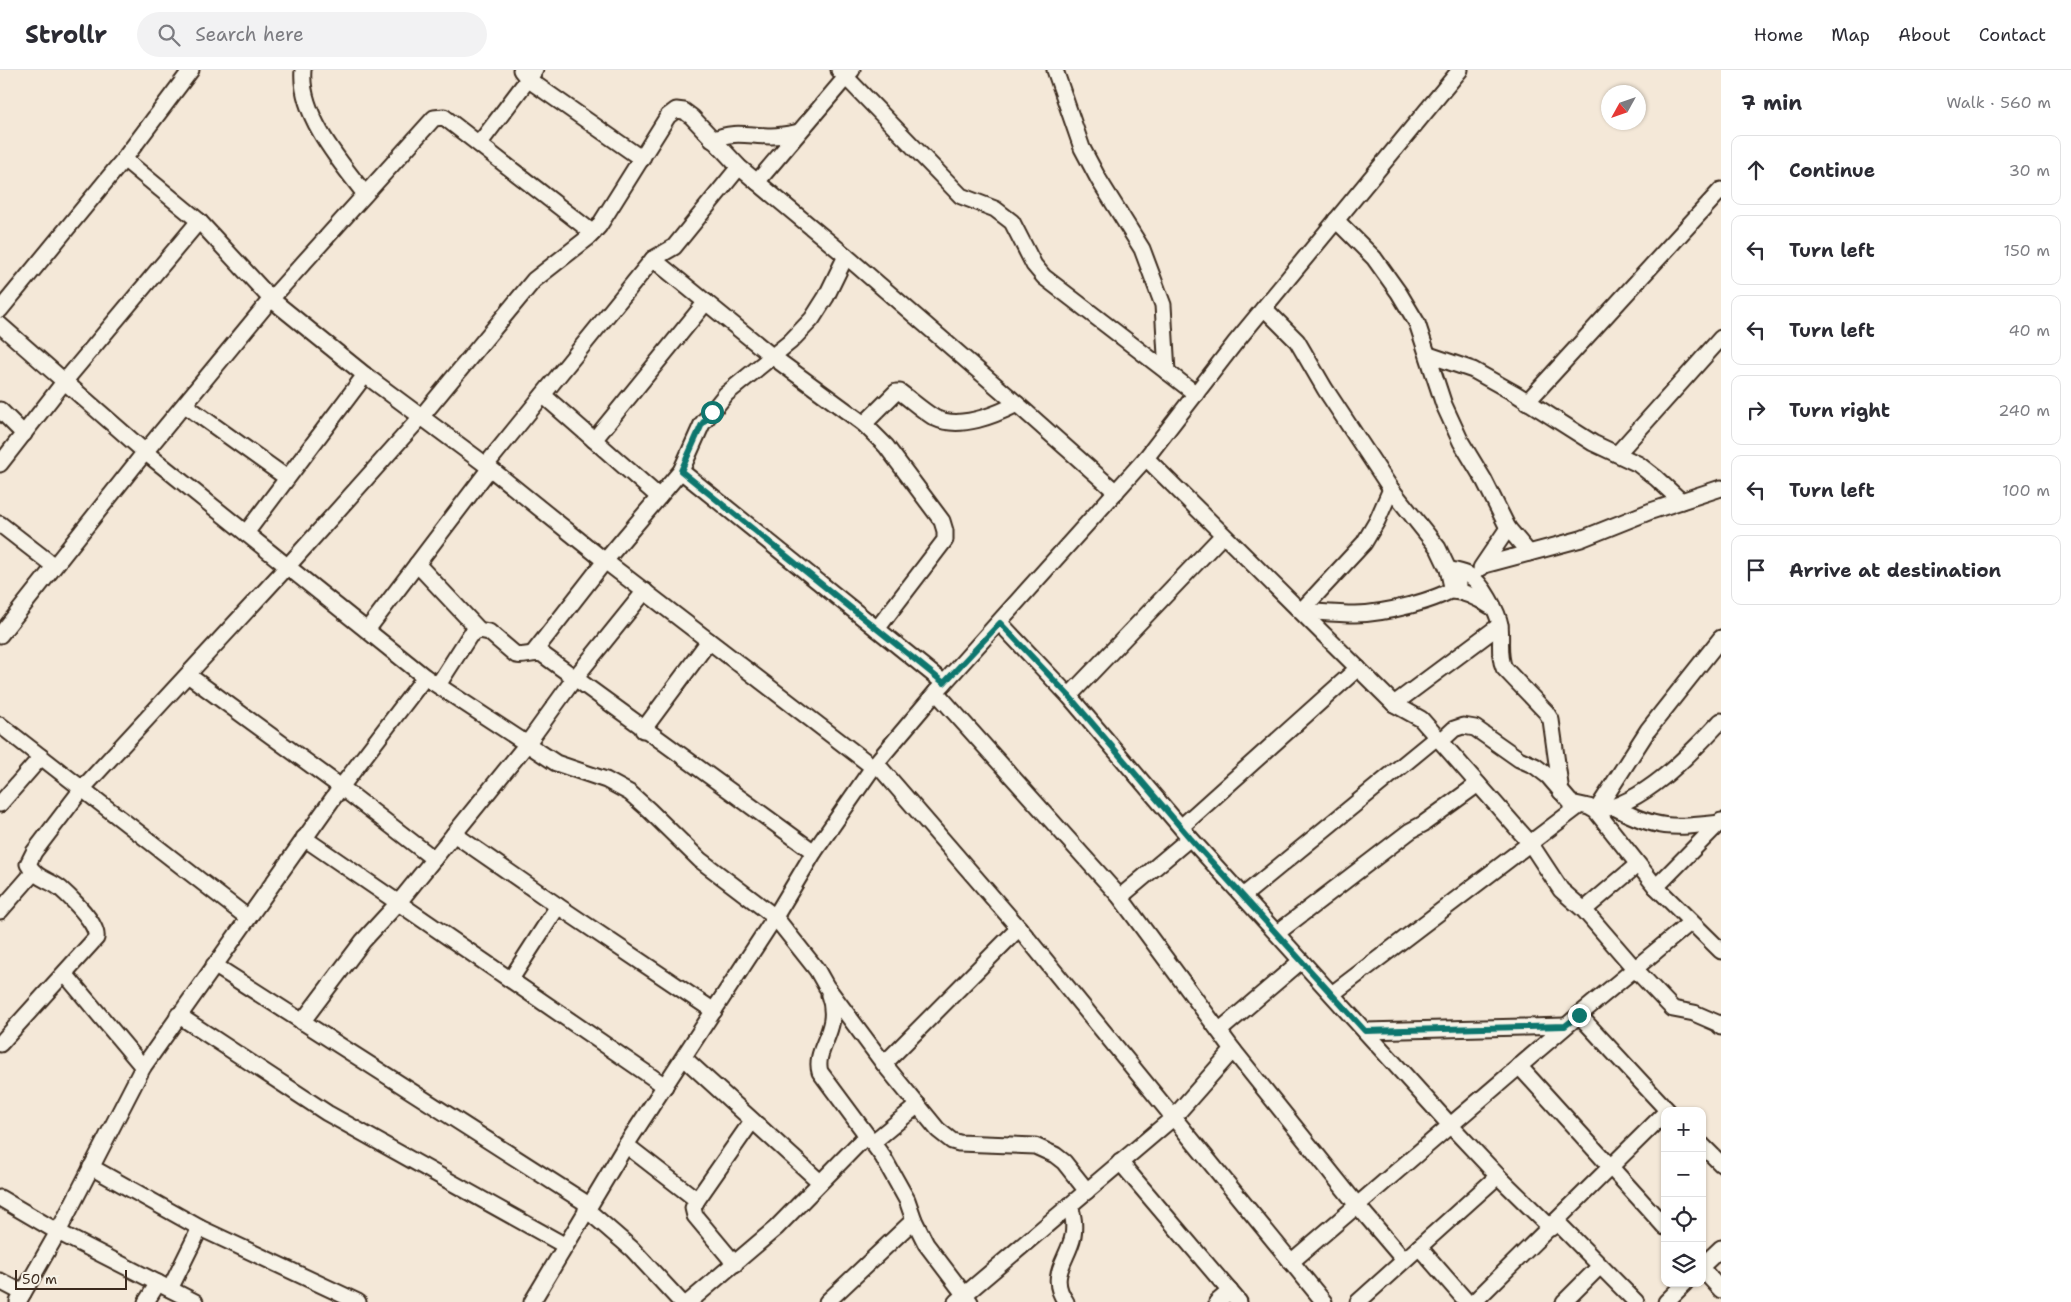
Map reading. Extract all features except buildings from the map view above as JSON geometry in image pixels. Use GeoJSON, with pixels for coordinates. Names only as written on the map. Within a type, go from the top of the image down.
{"type":"FeatureCollection","features":[{"type":"Feature","properties":{"kind":"street"},"geometry":{"type":"LineString","coordinates":[[0,310],[124,159],[192,70]]}},
{"type":"Feature","properties":{"kind":"street"},"geometry":{"type":"LineString","coordinates":[[303,70],[302,81],[314,118],[332,152],[365,194]]}},
{"type":"Feature","properties":{"kind":"street"},"geometry":{"type":"LineString","coordinates":[[1055,70],[1082,148],[1098,180],[1142,249],[1163,305],[1168,372]]}},
{"type":"Feature","properties":{"kind":"street"},"geometry":{"type":"LineString","coordinates":[[532,1302],[564,1245],[626,1145],[776,917],[814,852],[874,765],[940,688],[1146,458],[1264,308],[1460,70]]}},
{"type":"Feature","properties":{"kind":"street"},"geometry":{"type":"LineString","coordinates":[[757,182],[846,72],[961,196],[994,208],[1012,222],[1034,264],[1044,277],[1196,394]]}},
{"type":"Feature","properties":{"kind":"street"},"geometry":{"type":"LineString","coordinates":[[479,144],[528,73],[642,159]]}},
{"type":"Feature","properties":{"kind":"street"},"geometry":{"type":"LineString","coordinates":[[0,1044],[65,974],[96,938],[97,933],[83,912],[60,888],[38,877],[28,864],[29,859],[82,789],[287,567],[421,417],[534,280],[593,233],[668,116],[676,110],[684,111],[692,117],[739,167],[846,256],[1116,492]]}},
{"type":"Feature","properties":{"kind":"street"},"geometry":{"type":"LineString","coordinates":[[0,635],[145,452],[271,299],[434,118],[444,117],[593,233]]}},
{"type":"Feature","properties":{"kind":"street"},"geometry":{"type":"LineString","coordinates":[[712,140],[725,134],[772,136],[799,132]]}},
{"type":"Feature","properties":{"kind":"street"},"geometry":{"type":"LineString","coordinates":[[124,159],[199,221],[271,299],[365,375],[488,467],[709,641],[874,765],[1020,928],[1324,1302]]}},
{"type":"Feature","properties":{"kind":"street"},"geometry":{"type":"LineString","coordinates":[[367,630],[543,395],[653,259],[674,246],[739,167]]}},
{"type":"Feature","properties":{"kind":"street"},"geometry":{"type":"LineString","coordinates":[[1527,402],[1721,190]]}},
{"type":"Feature","properties":{"kind":"street"},"geometry":{"type":"LineString","coordinates":[[1336,220],[1374,258],[1399,293],[1417,323],[1444,405],[1461,442],[1484,480],[1508,528],[1529,553]]}},
{"type":"Feature","properties":{"kind":"street"},"geometry":{"type":"LineString","coordinates":[[0,464],[64,382],[199,221]]}},
{"type":"Feature","properties":{"kind":"street"},"geometry":{"type":"LineString","coordinates":[[534,652],[681,471],[702,424],[726,394],[790,342],[812,319],[826,297],[846,256]]}},
{"type":"Feature","properties":{"kind":"street"},"geometry":{"type":"LineString","coordinates":[[653,259],[773,356],[864,424],[886,446],[942,521],[946,531],[945,540],[877,629]]}},
{"type":"Feature","properties":{"kind":"street"},"geometry":{"type":"LineString","coordinates":[[594,440],[706,302]]}},
{"type":"Feature","properties":{"kind":"street"},"geometry":{"type":"LineString","coordinates":[[1264,308],[1297,341],[1325,389],[1390,489],[1438,548],[1448,569],[1453,591]]}},
{"type":"Feature","properties":{"kind":"street"},"geometry":{"type":"LineString","coordinates":[[0,325],[145,452],[432,681],[556,764],[606,780],[630,793],[650,810],[700,860],[776,917],[817,970],[826,986],[884,1064],[938,1130],[952,1141],[1035,1146],[1055,1155],[1064,1162],[1087,1191]]}},
{"type":"Feature","properties":{"kind":"street"},"geometry":{"type":"LineString","coordinates":[[1617,454],[1721,338]]}},
{"type":"Feature","properties":{"kind":"street"},"geometry":{"type":"LineString","coordinates":[[1429,356],[1473,370],[1593,443],[1638,464],[1681,501]]}},
{"type":"Feature","properties":{"kind":"street"},"geometry":{"type":"LineString","coordinates":[[246,533],[365,375]]}},
{"type":"Feature","properties":{"kind":"street"},"geometry":{"type":"LineString","coordinates":[[864,424],[896,392],[900,392],[936,418],[947,421],[970,421],[990,417],[1017,404]]}},
{"type":"Feature","properties":{"kind":"street"},"geometry":{"type":"LineString","coordinates":[[543,395],[660,497]]}},
{"type":"Feature","properties":{"kind":"street"},"geometry":{"type":"LineString","coordinates":[[185,405],[287,478]]}},
{"type":"Feature","properties":{"kind":"street"},"geometry":{"type":"LineString","coordinates":[[0,410],[24,434]]}},
{"type":"Feature","properties":{"kind":"street"},"geometry":{"type":"LineString","coordinates":[[1146,458],[1394,704],[1421,718],[1530,844],[1561,890],[1584,910],[1634,969],[1674,1009],[1694,1013],[1717,1023],[1721,1027]]}},
{"type":"Feature","properties":{"kind":"street"},"geometry":{"type":"LineString","coordinates":[[681,471],[877,629],[940,688],[1120,897],[1233,1050],[1357,1205],[1404,1260]]}},
{"type":"Feature","properties":{"kind":"street"},"geometry":{"type":"LineString","coordinates":[[1484,565],[1581,538],[1721,488]]}},
{"type":"Feature","properties":{"kind":"street"},"geometry":{"type":"LineString","coordinates":[[1301,611],[1364,543],[1377,521],[1390,489]]}},
{"type":"Feature","properties":{"kind":"street"},"geometry":{"type":"LineString","coordinates":[[0,524],[54,566]]}},
{"type":"Feature","properties":{"kind":"street"},"geometry":{"type":"LineString","coordinates":[[1301,611],[1357,614],[1429,600],[1453,591],[1484,565],[1508,528]]}},
{"type":"Feature","properties":{"kind":"street"},"geometry":{"type":"LineString","coordinates":[[1069,696],[1223,534]]}},
{"type":"Feature","properties":{"kind":"street"},"geometry":{"type":"LineString","coordinates":[[417,564],[479,630],[489,632],[516,655],[522,656],[534,652],[542,654],[814,852]]}},
{"type":"Feature","properties":{"kind":"street"},"geometry":{"type":"LineString","coordinates":[[1448,569],[1470,576],[1484,591],[1495,610],[1500,625],[1501,662],[1504,668],[1546,712],[1551,720],[1561,792]]}},
{"type":"Feature","properties":{"kind":"street"},"geometry":{"type":"LineString","coordinates":[[302,1022],[363,941],[399,902],[527,744],[574,679],[645,591]]}},
{"type":"Feature","properties":{"kind":"street"},"geometry":{"type":"LineString","coordinates":[[1453,591],[1463,592],[1479,598],[1495,610]]}},
{"type":"Feature","properties":{"kind":"street"},"geometry":{"type":"LineString","coordinates":[[1000,623],[1069,696],[1186,832],[1450,1125],[1498,1176],[1554,1224],[1636,1302]]}},
{"type":"Feature","properties":{"kind":"street"},"geometry":{"type":"LineString","coordinates":[[1394,704],[1500,625]]}},
{"type":"Feature","properties":{"kind":"street"},"geometry":{"type":"LineString","coordinates":[[0,1280],[21,1298],[58,1232],[143,1067],[178,1015],[341,787],[470,635],[479,630]]}},
{"type":"Feature","properties":{"kind":"street"},"geometry":{"type":"LineString","coordinates":[[1596,811],[1648,730],[1721,638]]}},
{"type":"Feature","properties":{"kind":"street"},"geometry":{"type":"LineString","coordinates":[[644,730],[709,641]]}},
{"type":"Feature","properties":{"kind":"street"},"geometry":{"type":"LineString","coordinates":[[1120,897],[1358,668]]}},
{"type":"Feature","properties":{"kind":"street"},"geometry":{"type":"LineString","coordinates":[[188,675],[341,787],[434,859]]}},
{"type":"Feature","properties":{"kind":"street"},"geometry":{"type":"LineString","coordinates":[[1596,811],[1614,807],[1659,782],[1698,746],[1721,721]]}},
{"type":"Feature","properties":{"kind":"street"},"geometry":{"type":"LineString","coordinates":[[0,725],[247,917]]}},
{"type":"Feature","properties":{"kind":"street"},"geometry":{"type":"LineString","coordinates":[[1243,896],[1439,739],[1454,729],[1464,726],[1474,728],[1519,759],[1536,766],[1548,776],[1571,803],[1589,807],[1596,811],[1656,887],[1691,922],[1720,947]]}},
{"type":"Feature","properties":{"kind":"street"},"geometry":{"type":"LineString","coordinates":[[0,804],[41,757]]}},
{"type":"Feature","properties":{"kind":"street"},"geometry":{"type":"LineString","coordinates":[[1277,933],[1410,831],[1423,824],[1478,784]]}},
{"type":"Feature","properties":{"kind":"street"},"geometry":{"type":"LineString","coordinates":[[1332,994],[1579,806]]}},
{"type":"Feature","properties":{"kind":"street"},"geometry":{"type":"LineString","coordinates":[[1614,807],[1638,820],[1659,826],[1685,827],[1721,823]]}},
{"type":"Feature","properties":{"kind":"street"},"geometry":{"type":"LineString","coordinates":[[1656,887],[1721,823]]}},
{"type":"Feature","properties":{"kind":"street"},"geometry":{"type":"LineString","coordinates":[[454,834],[714,1011]]}},
{"type":"Feature","properties":{"kind":"street"},"geometry":{"type":"LineString","coordinates":[[304,838],[666,1086]]}},
{"type":"Feature","properties":{"kind":"street"},"geometry":{"type":"LineString","coordinates":[[1584,910],[1638,865]]}},
{"type":"Feature","properties":{"kind":"street"},"geometry":{"type":"LineString","coordinates":[[0,911],[34,872]]}},
{"type":"Feature","properties":{"kind":"street"},"geometry":{"type":"LineString","coordinates":[[511,979],[558,906]]}},
{"type":"Feature","properties":{"kind":"street"},"geometry":{"type":"LineString","coordinates":[[1291,1262],[1565,1026],[1691,922]]}},
{"type":"Feature","properties":{"kind":"street"},"geometry":{"type":"LineString","coordinates":[[884,1064],[1020,928]]}},
{"type":"Feature","properties":{"kind":"street"},"geometry":{"type":"LineString","coordinates":[[1219,1031],[1301,960]]}},
{"type":"Feature","properties":{"kind":"street"},"geometry":{"type":"LineString","coordinates":[[214,965],[588,1207],[632,1249],[681,1302]]}},
{"type":"Feature","properties":{"kind":"street"},"geometry":{"type":"LineString","coordinates":[[65,974],[143,1067]]}},
{"type":"Feature","properties":{"kind":"street"},"geometry":{"type":"LineString","coordinates":[[826,986],[834,1013],[830,1031],[817,1063],[820,1072],[883,1157],[907,1200],[914,1220],[926,1244],[963,1300],[1070,1205],[1174,1117],[1233,1050]]}},
{"type":"Feature","properties":{"kind":"street"},"geometry":{"type":"LineString","coordinates":[[178,1015],[327,1113],[564,1245]]}},
{"type":"Feature","properties":{"kind":"street"},"geometry":{"type":"LineString","coordinates":[[1579,1015],[1663,1107]]}},
{"type":"Feature","properties":{"kind":"street"},"geometry":{"type":"LineString","coordinates":[[1365,1031],[1565,1026]]}},
{"type":"Feature","properties":{"kind":"street"},"geometry":{"type":"LineString","coordinates":[[684,1058],[820,1182]]}},
{"type":"Feature","properties":{"kind":"street"},"geometry":{"type":"LineString","coordinates":[[1519,1066],[1661,1223]]}},
{"type":"Feature","properties":{"kind":"street"},"geometry":{"type":"LineString","coordinates":[[689,1302],[776,1228],[820,1182],[869,1140],[918,1105]]}},
{"type":"Feature","properties":{"kind":"street"},"geometry":{"type":"LineString","coordinates":[[1474,1302],[1661,1117]]}},
{"type":"Feature","properties":{"kind":"street"},"geometry":{"type":"LineString","coordinates":[[734,1264],[696,1216],[693,1208],[752,1122]]}},
{"type":"Feature","properties":{"kind":"street"},"geometry":{"type":"LineString","coordinates":[[626,1145],[697,1200]]}},
{"type":"Feature","properties":{"kind":"street"},"geometry":{"type":"LineString","coordinates":[[1706,1149],[1721,1164]]}},
{"type":"Feature","properties":{"kind":"street"},"geometry":{"type":"LineString","coordinates":[[1120,1162],[1235,1296],[1216,1302]]}},
{"type":"Feature","properties":{"kind":"street"},"geometry":{"type":"LineString","coordinates":[[91,1167],[200,1228],[358,1302]]}},
{"type":"Feature","properties":{"kind":"street"},"geometry":{"type":"LineString","coordinates":[[1358,1302],[1498,1176]]}},
{"type":"Feature","properties":{"kind":"street"},"geometry":{"type":"LineString","coordinates":[[0,1198],[58,1232],[195,1302]]}},
{"type":"Feature","properties":{"kind":"street"},"geometry":{"type":"LineString","coordinates":[[1066,1302],[1059,1284],[1058,1272],[1073,1237],[1074,1220],[1070,1205]]}},
{"type":"Feature","properties":{"kind":"street"},"geometry":{"type":"LineString","coordinates":[[826,1302],[914,1220]]}},
{"type":"Feature","properties":{"kind":"street"},"geometry":{"type":"LineString","coordinates":[[146,1302],[164,1286],[200,1228]]}},
{"type":"Feature","properties":{"kind":"street"},"geometry":{"type":"LineString","coordinates":[[1419,1247],[1466,1302]]}},
{"type":"Feature","properties":{"kind":"street"},"geometry":{"type":"LineString","coordinates":[[1706,1263],[1721,1248]]}},
{"type":"Feature","properties":{"kind":"street"},"geometry":{"type":"LineString","coordinates":[[1564,1302],[1600,1266]]}},
{"type":"Feature","properties":{"kind":"street"},"geometry":{"type":"LineString","coordinates":[[1706,1272],[1721,1290]]}},
{"type":"Feature","properties":{"kind":"street"},"geometry":{"type":"LineString","coordinates":[[1666,1302],[1681,1287]]}},
{"type":"Feature","properties":{"kind":"route"},"geometry":{"type":"LineString","coordinates":[[712,412],[702,424],[681,471],[944,683],[1000,623],[1069,696],[1190,838],[1365,1031],[1565,1026],[1579,1015]]}}]}
